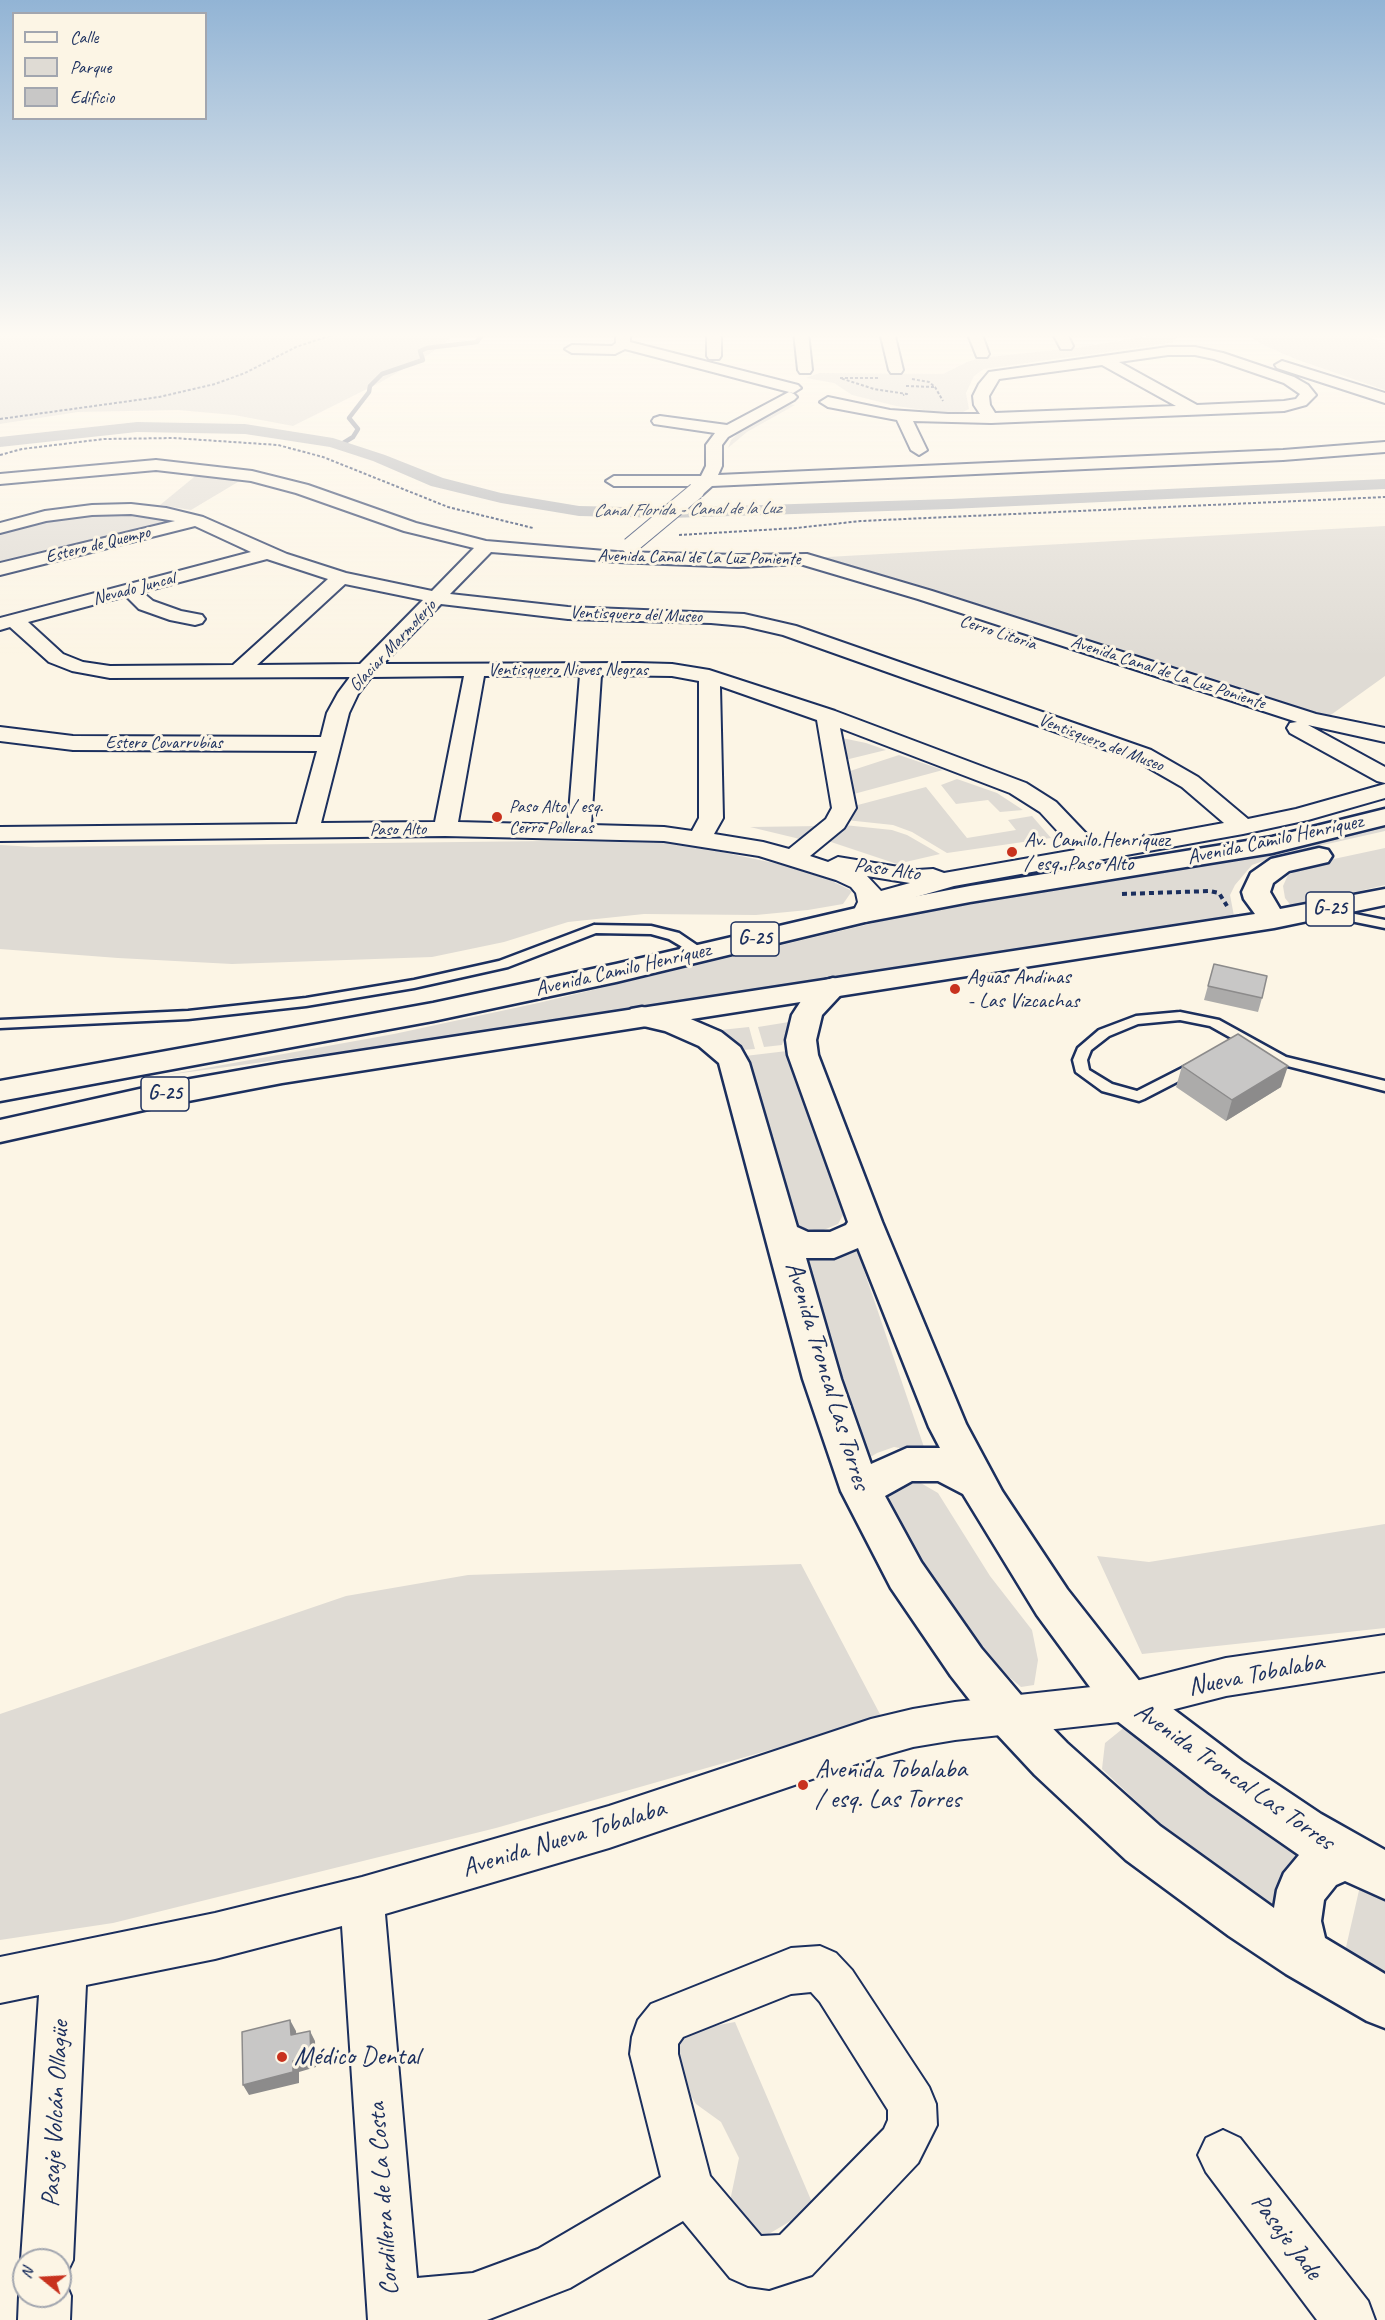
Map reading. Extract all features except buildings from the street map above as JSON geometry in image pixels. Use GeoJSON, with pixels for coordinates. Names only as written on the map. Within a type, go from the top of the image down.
{"type":"FeatureCollection","features":[{"type":"Feature","properties":{"kind":"main road","name":"Avenida Camilo Henríquez"},"geometry":{"type":"LineString","coordinates":[[0,1092],[454,1007],[701,952],[868,908],[970,894],[1272,845],[1385,817]]}},
{"type":"Feature","properties":{"kind":"main road"},"geometry":{"type":"LineString","coordinates":[[1274,920],[1262,906],[1256,892],[1261,879],[1272,869],[1289,862],[1385,841]]}},
{"type":"Feature","properties":{"kind":"main road","name":"Avenida Camilo Henríquez"},"geometry":{"type":"LineString","coordinates":[[0,1131],[232,1081],[1274,920],[1385,897]]}},
{"type":"Feature","properties":{"kind":"main road","name":"Avenida Troncal Las Torres"},"geometry":{"type":"LineString","coordinates":[[832,987],[807,1015],[801,1040],[803,1055],[865,1222],[948,1427],[976,1482],[1052,1602],[1128,1702],[1226,1777],[1304,1831],[1366,1865]]}},
{"type":"Feature","properties":{"kind":"main road","name":"Avenida Troncal Las Torres"},"geometry":{"type":"LineString","coordinates":[[642,1016],[699,1033],[721,1046],[729,1054],[738,1072],[822,1379],[861,1491],[906,1575],[966,1662],[1010,1716],[1095,1801],[1143,1842],[1246,1919],[1385,2003]]}},
{"type":"Feature","properties":{"kind":"main road"},"geometry":{"type":"LineString","coordinates":[[0,1111],[127,1068]]}},
{"type":"Feature","properties":{"kind":"main road","name":"Avenida Camilo Henríquez"},"geometry":{"type":"LineString","coordinates":[[0,1138],[48,1120]]}},
{"type":"Feature","properties":{"kind":"main road"},"geometry":{"type":"LineString","coordinates":[[784,1236],[805,1245],[834,1245],[858,1234],[865,1222]]}},
{"type":"Feature","properties":{"kind":"main road"},"geometry":{"type":"LineString","coordinates":[[861,1491],[878,1479],[908,1464],[943,1465],[976,1482]]}},
{"type":"Feature","properties":{"kind":"main road"},"geometry":{"type":"LineString","coordinates":[[1304,1956],[1296,1921],[1301,1890],[1319,1868],[1366,1865]]}},
{"type":"Feature","properties":{"kind":"street"},"geometry":{"type":"LineString","coordinates":[[706,480],[714,445],[718,440]]}},
{"type":"Feature","properties":{"kind":"street"},"geometry":{"type":"LineString","coordinates":[[916,440],[919,450]]}},
{"type":"Feature","properties":{"kind":"street"},"geometry":{"type":"LineString","coordinates":[[614,481],[706,480],[1283,455],[1385,447]]}},
{"type":"Feature","properties":{"kind":"street"},"geometry":{"type":"LineString","coordinates":[[623,551],[706,480],[731,453]]}},
{"type":"Feature","properties":{"kind":"street","name":"Avenida Canal de La Luz Poniente"},"geometry":{"type":"LineString","coordinates":[[0,479],[68,471],[156,465],[252,476],[302,489],[410,527],[486,546],[623,551],[738,561],[801,558],[925,595],[1311,719],[1385,735]]}},
{"type":"Feature","properties":{"kind":"street","name":"Ventisquero del Museo"},"geometry":{"type":"LineString","coordinates":[[0,528],[56,514],[114,508],[166,513],[197,521],[267,553],[341,577],[438,598],[568,613],[744,620],[789,630],[1143,755],[1190,782],[1244,827]]}},
{"type":"Feature","properties":{"kind":"street","name":"Estero de Quempo"},"geometry":{"type":"LineString","coordinates":[[0,569],[197,521]]}},
{"type":"Feature","properties":{"kind":"street","name":"Glaciar Marmolerjo"},"geometry":{"type":"LineString","coordinates":[[307,831],[338,713],[364,672],[486,546]]}},
{"type":"Feature","properties":{"kind":"street","name":"Nevado Juncal"},"geometry":{"type":"LineString","coordinates":[[7,622],[267,553]]}},
{"type":"Feature","properties":{"kind":"street","name":"Cerro Litoria"},"geometry":{"type":"LineString","coordinates":[[738,561],[784,566],[1298,728],[1385,776]]}},
{"type":"Feature","properties":{"kind":"street"},"geometry":{"type":"LineString","coordinates":[[236,673],[341,577]]}},
{"type":"Feature","properties":{"kind":"street"},"geometry":{"type":"LineString","coordinates":[[131,589],[135,596],[146,605],[177,616],[195,619]]}},
{"type":"Feature","properties":{"kind":"street","name":"Ventisquero Nieves Negras"},"geometry":{"type":"LineString","coordinates":[[7,622],[56,658],[79,667],[110,672],[672,670],[710,676],[827,716],[984,775],[1035,797],[1048,807],[1092,853]]}},
{"type":"Feature","properties":{"kind":"street"},"geometry":{"type":"LineString","coordinates":[[579,832],[591,670]]}},
{"type":"Feature","properties":{"kind":"street"},"geometry":{"type":"LineString","coordinates":[[445,829],[475,671]]}},
{"type":"Feature","properties":{"kind":"street"},"geometry":{"type":"LineString","coordinates":[[700,838],[711,818],[710,676]]}},
{"type":"Feature","properties":{"kind":"street"},"geometry":{"type":"LineString","coordinates":[[794,857],[836,823],[844,807],[827,716]]}},
{"type":"Feature","properties":{"kind":"street","name":"Estero Covarrubias"},"geometry":{"type":"LineString","coordinates":[[0,734],[73,743],[329,744]]}},
{"type":"Feature","properties":{"kind":"street"},"geometry":{"type":"LineString","coordinates":[[868,908],[951,879],[1244,827],[1385,791]]}},
{"type":"Feature","properties":{"kind":"street","name":"Paso Alto"},"geometry":{"type":"LineString","coordinates":[[0,834],[445,829],[579,832],[700,838],[794,857],[917,877],[981,873]]}},
{"type":"Feature","properties":{"kind":"street","name":"Paso Alto"},"geometry":{"type":"LineString","coordinates":[[794,857],[860,882],[868,891],[868,908]]}},
{"type":"Feature","properties":{"kind":"street","name":"Nueva Tobalaba"},"geometry":{"type":"LineString","coordinates":[[1128,1702],[1226,1677],[1385,1653]]}},
{"type":"Feature","properties":{"kind":"street","name":"Avenida Nueva Tobalaba"},"geometry":{"type":"LineString","coordinates":[[0,1980],[215,1936],[362,1899],[609,1827],[871,1739],[955,1721],[1128,1702]]}},
{"type":"Feature","properties":{"kind":"street","name":"Cordillera de La Costa"},"geometry":{"type":"LineString","coordinates":[[362,1899],[393,2313]]}},
{"type":"Feature","properties":{"kind":"street","name":"Pasaje Volcán Ollagüe"},"geometry":{"type":"LineString","coordinates":[[48,2248],[64,1968]]}},
{"type":"Feature","properties":{"kind":"street"},"geometry":{"type":"LineString","coordinates":[[820,1969],[836,1986],[912,2104],[914,2125],[901,2146],[794,2257],[769,2263],[748,2260],[689,2189],[654,2054],[655,2037],[667,2020],[790,1971],[820,1969]]}},
{"type":"Feature","properties":{"kind":"street","name":"Pasaje Jade"},"geometry":{"type":"LineString","coordinates":[[1223,2155],[1349,2320]]}},
{"type":"Feature","properties":{"kind":"street"},"geometry":{"type":"LineString","coordinates":[[393,2313],[473,2299],[552,2270],[689,2189]]}},
{"type":"Feature","properties":{"kind":"lane"},"geometry":{"type":"LineString","coordinates":[[1320,911],[1385,924]]}},
{"type":"Feature","properties":{"kind":"lane"},"geometry":{"type":"LineString","coordinates":[[0,1024],[189,1016],[317,1000],[414,984],[503,964],[594,929],[651,930],[674,936],[701,952]]}},
{"type":"Feature","properties":{"kind":"lane"},"geometry":{"type":"LineString","coordinates":[[1205,1061],[1139,1096],[1107,1088],[1083,1072],[1080,1059],[1084,1048],[1104,1033],[1136,1020],[1180,1016],[1214,1023],[1238,1042],[1281,1060],[1385,1086]]}},
{"type":"Feature","properties":{"kind":"path"},"geometry":{"type":"LineString","coordinates":[[672,535],[796,528],[861,521],[1385,497]]}},
{"type":"Feature","properties":{"kind":"green space"},"geometry":{"type":"Polygon","coordinates":[[[731,440],[737,440],[728,448],[731,440]]]}},
{"type":"Feature","properties":{"kind":"green space"},"geometry":{"type":"Polygon","coordinates":[[[199,473],[243,479],[191,510],[160,505],[199,473]]]}},
{"type":"Feature","properties":{"kind":"green space"},"geometry":{"type":"Polygon","coordinates":[[[117,512],[167,518],[165,522],[155,526],[0,563],[0,532],[56,518],[117,512]]]}},
{"type":"Feature","properties":{"kind":"green space"},"geometry":{"type":"Polygon","coordinates":[[[1385,526],[1385,676],[1321,722],[809,558],[1385,526]]]}},
{"type":"Feature","properties":{"kind":"green space"},"geometry":{"type":"Polygon","coordinates":[[[842,738],[866,743],[886,750],[845,760],[842,738]]]}},
{"type":"Feature","properties":{"kind":"green space"},"geometry":{"type":"Polygon","coordinates":[[[899,755],[943,770],[850,795],[847,772],[899,755]]]}},
{"type":"Feature","properties":{"kind":"green space"},"geometry":{"type":"Polygon","coordinates":[[[957,779],[997,793],[1023,810],[1000,812],[988,800],[956,804],[941,785],[957,779]]]}},
{"type":"Feature","properties":{"kind":"green space"},"geometry":{"type":"Polygon","coordinates":[[[926,787],[967,838],[1016,830],[1008,820],[1032,816],[1051,838],[947,853],[912,832],[893,825],[846,820],[854,806],[926,787]]]}},
{"type":"Feature","properties":{"kind":"green space"},"geometry":{"type":"Polygon","coordinates":[[[1385,824],[1385,831],[1283,854],[1252,865],[1235,885],[1230,895],[1234,916],[494,1031],[167,1075],[394,1034],[538,1003],[899,917],[1211,862],[1358,833],[1385,824]]]}},
{"type":"Feature","properties":{"kind":"green space"},"geometry":{"type":"Polygon","coordinates":[[[844,825],[892,830],[907,835],[940,854],[897,864],[831,842],[827,838],[844,825]]]}},
{"type":"Feature","properties":{"kind":"green space"},"geometry":{"type":"Polygon","coordinates":[[[822,826],[804,840],[750,827],[822,826]]]}},
{"type":"Feature","properties":{"kind":"green space"},"geometry":{"type":"Polygon","coordinates":[[[547,841],[679,843],[812,871],[852,891],[843,904],[808,910],[756,915],[644,914],[568,922],[504,942],[432,957],[232,964],[0,949],[0,845],[35,847],[547,841]]]}},
{"type":"Feature","properties":{"kind":"green space"},"geometry":{"type":"Polygon","coordinates":[[[1385,848],[1385,885],[1292,907],[1285,898],[1283,886],[1288,875],[1315,863],[1385,848]]]}},
{"type":"Feature","properties":{"kind":"green space"},"geometry":{"type":"Polygon","coordinates":[[[789,1022],[782,1045],[764,1047],[758,1027],[789,1022]]]}},
{"type":"Feature","properties":{"kind":"green space"},"geometry":{"type":"Polygon","coordinates":[[[749,1027],[755,1049],[742,1050],[711,1031],[749,1027]]]}},
{"type":"Feature","properties":{"kind":"green space"},"geometry":{"type":"Polygon","coordinates":[[[787,1051],[843,1215],[838,1224],[821,1231],[801,1228],[789,1220],[745,1056],[787,1051]]]}},
{"type":"Feature","properties":{"kind":"green space"},"geometry":{"type":"Polygon","coordinates":[[[855,1244],[926,1453],[894,1447],[877,1453],[861,1463],[802,1252],[855,1244]]]}},
{"type":"Feature","properties":{"kind":"green space"},"geometry":{"type":"Polygon","coordinates":[[[904,1482],[919,1482],[938,1493],[990,1576],[1032,1630],[1038,1660],[1034,1685],[1021,1687],[982,1654],[927,1571],[891,1510],[888,1489],[904,1482]]]}},
{"type":"Feature","properties":{"kind":"green space"},"geometry":{"type":"Polygon","coordinates":[[[1385,1524],[1385,1628],[1142,1654],[1097,1556],[1149,1562],[1385,1524]]]}},
{"type":"Feature","properties":{"kind":"green space"},"geometry":{"type":"Polygon","coordinates":[[[801,1564],[882,1718],[496,1828],[113,1923],[0,1940],[0,1714],[346,1596],[468,1575],[801,1564]]]}},
{"type":"Feature","properties":{"kind":"green space"},"geometry":{"type":"Polygon","coordinates":[[[1126,1726],[1314,1859],[1283,1917],[1169,1832],[1102,1769],[1105,1743],[1126,1726]]]}},
{"type":"Feature","properties":{"kind":"green space"},"geometry":{"type":"Polygon","coordinates":[[[1360,1886],[1385,1898],[1385,1976],[1344,1956],[1360,1886]]]}},
{"type":"Feature","properties":{"kind":"green space"},"geometry":{"type":"Polygon","coordinates":[[[735,2022],[814,2207],[752,2244],[730,2201],[739,2158],[721,2122],[696,2104],[655,2037],[735,2022]]]}},
{"type":"Feature","properties":{"kind":"waterway","name":"Canal Florida - Canal de la Luz"},"geometry":{"type":"LineString","coordinates":[[0,442],[16,440]]}},
{"type":"Feature","properties":{"kind":"waterway","name":"Canal Florida - Canal de la Luz"},"geometry":{"type":"LineString","coordinates":[[316,440],[333,443],[379,458],[437,482],[501,498],[579,511],[670,513],[950,504],[1385,484]]}},
{"type":"Feature","properties":{"kind":"waterway"},"geometry":{"type":"LineString","coordinates":[[340,445],[348,440]]}},
{"type":"Feature","properties":{"kind":"place","name":"Paso Alto / esq. Cerro Polleras"},"geometry":{"type":"Point","coordinates":[497,817]}},
{"type":"Feature","properties":{"kind":"place","name":"Av. Camilo Henríquez / esq. Paso Alto"},"geometry":{"type":"Point","coordinates":[1012,852]}},
{"type":"Feature","properties":{"kind":"place","name":"Aguas Andinas - Las Vizcachas"},"geometry":{"type":"Point","coordinates":[955,989]}},
{"type":"Feature","properties":{"kind":"place","name":"Avenida Tobalaba / esq. Las Torres"},"geometry":{"type":"Point","coordinates":[803,1785]}},
{"type":"Feature","properties":{"kind":"place","name":"Médico Dental"},"geometry":{"type":"Point","coordinates":[282,2057]}}]}
